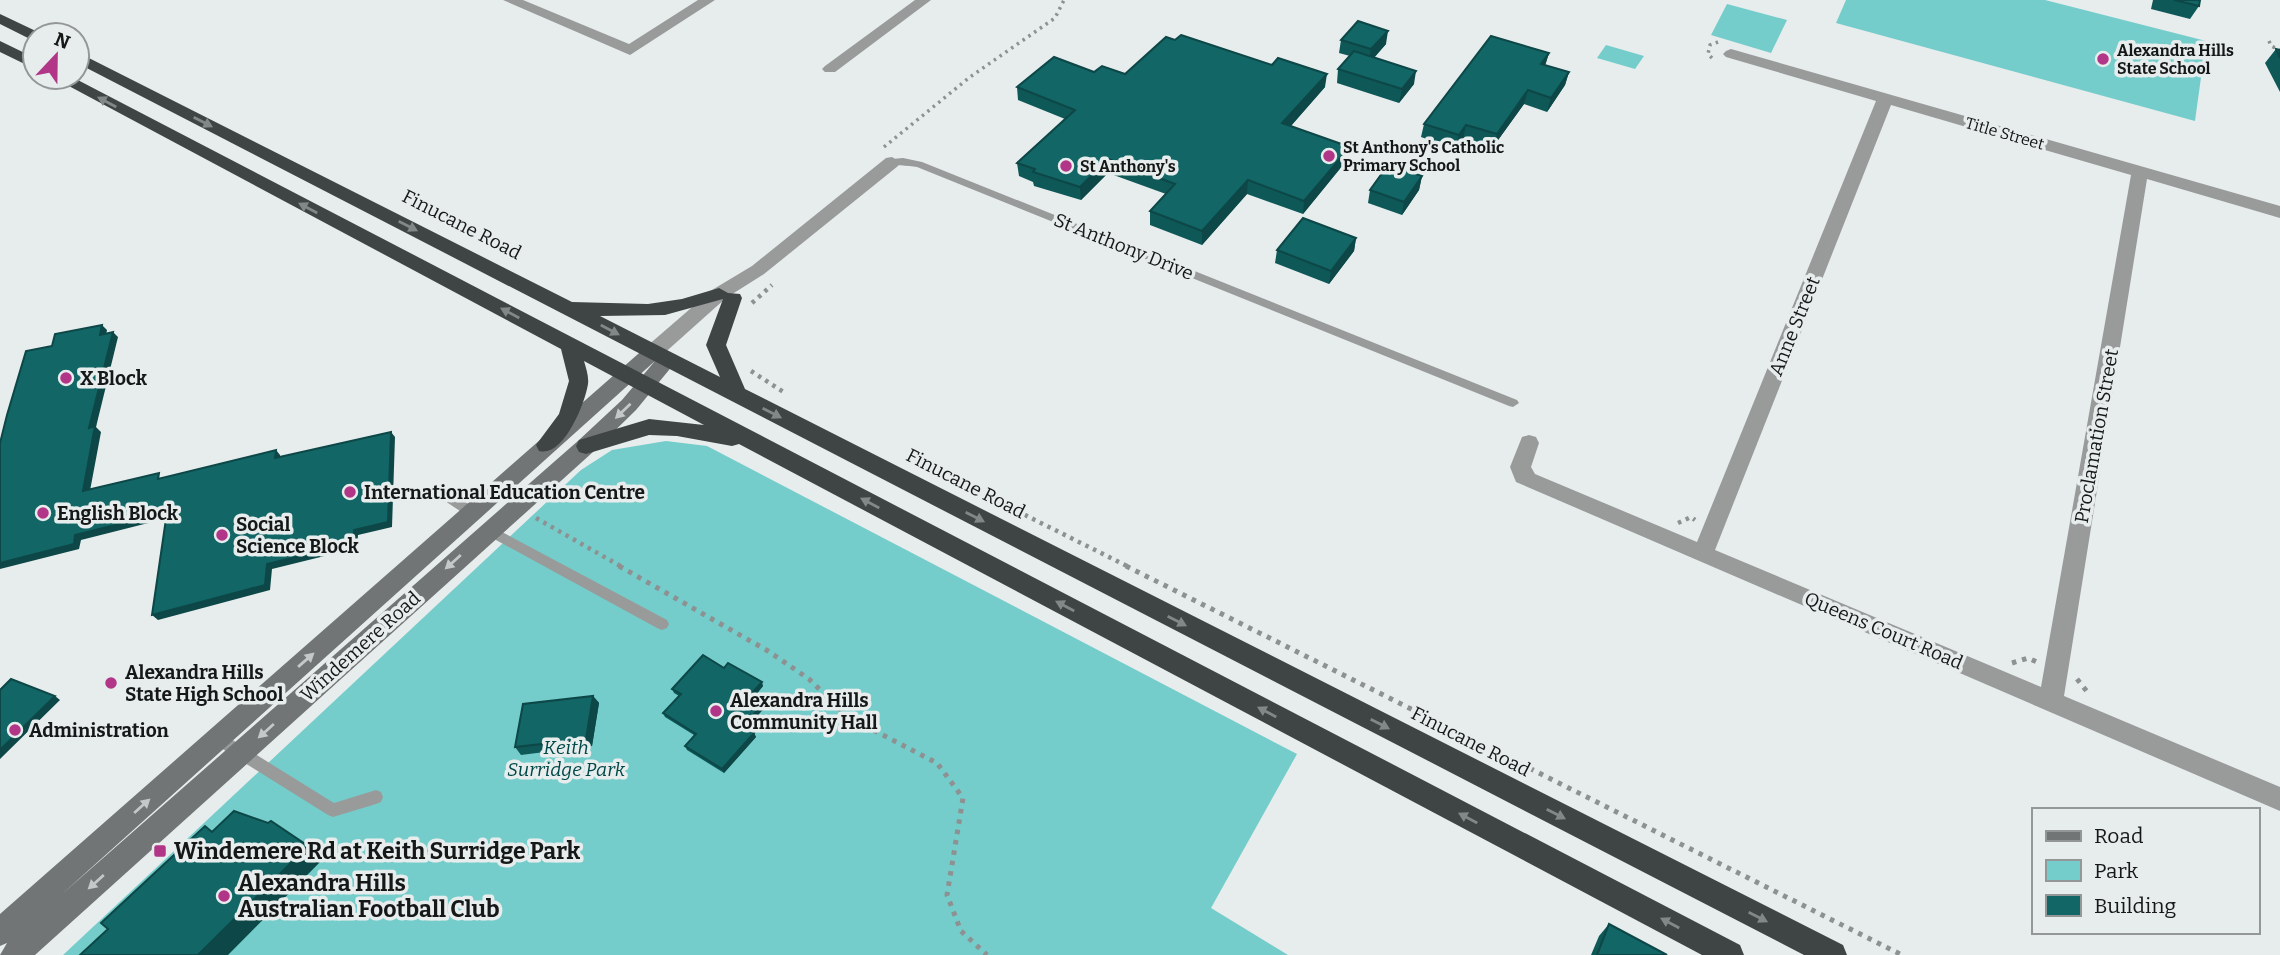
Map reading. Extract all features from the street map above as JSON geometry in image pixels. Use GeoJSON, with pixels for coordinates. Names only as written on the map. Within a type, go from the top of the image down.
{"type":"FeatureCollection","features":[{"type":"Feature","properties":{"kind":"highway"},"geometry":{"type":"LineString","coordinates":[[0,18],[21,29]]}},
{"type":"Feature","properties":{"kind":"highway"},"geometry":{"type":"LineString","coordinates":[[0,46],[21,57]]}},
{"type":"Feature","properties":{"kind":"highway","name":"Finucane Road"},"geometry":{"type":"LineString","coordinates":[[91,64],[1833,955]]}},
{"type":"Feature","properties":{"kind":"highway"},"geometry":{"type":"LineString","coordinates":[[87,91],[1730,955]]}},
{"type":"Feature","properties":{"kind":"highway"},"geometry":{"type":"LineString","coordinates":[[563,306],[645,312],[732,301],[716,345],[738,396]]}},
{"type":"Feature","properties":{"kind":"highway"},"geometry":{"type":"LineString","coordinates":[[546,445],[568,417],[579,381],[570,345]]}},
{"type":"Feature","properties":{"kind":"highway"},"geometry":{"type":"LineString","coordinates":[[586,446],[649,427],[677,428],[754,442]]}},
{"type":"Feature","properties":{"kind":"main road","name":"Windemere Road"},"geometry":{"type":"LineString","coordinates":[[0,932],[218,738],[481,522],[516,507],[586,446],[637,380],[661,356]]}},
{"type":"Feature","properties":{"kind":"main road","name":"Windemere Road"},"geometry":{"type":"LineString","coordinates":[[14,955],[242,752],[481,522],[546,445],[637,380]]}},
{"type":"Feature","properties":{"kind":"street"},"geometry":{"type":"LineString","coordinates":[[510,0],[630,50],[708,0]]}},
{"type":"Feature","properties":{"kind":"street"},"geometry":{"type":"LineString","coordinates":[[830,69],[924,0]]}},
{"type":"Feature","properties":{"kind":"street","name":"Title Street"},"geometry":{"type":"LineString","coordinates":[[1731,54],[2280,212]]}},
{"type":"Feature","properties":{"kind":"street","name":"Anne Street"},"geometry":{"type":"LineString","coordinates":[[1703,553],[1885,99]]}},
{"type":"Feature","properties":{"kind":"street","name":"St Anthony Drive"},"geometry":{"type":"LineString","coordinates":[[661,356],[732,301],[758,270],[892,162]]}},
{"type":"Feature","properties":{"kind":"street","name":"Proclamation Street"},"geometry":{"type":"LineString","coordinates":[[2051,701],[2140,172]]}},
{"type":"Feature","properties":{"kind":"street","name":"Queens Court Road"},"geometry":{"type":"LineString","coordinates":[[1529,443],[1519,467],[1521,475],[1528,480],[2280,799]]}},
{"type":"Feature","properties":{"kind":"lane","name":"St Anthony Drive"},"geometry":{"type":"LineString","coordinates":[[892,162],[919,164],[1513,403]]}},
{"type":"Feature","properties":{"kind":"lane"},"geometry":{"type":"LineString","coordinates":[[443,494],[481,522],[662,624]]}},
{"type":"Feature","properties":{"kind":"lane"},"geometry":{"type":"LineString","coordinates":[[218,738],[333,810],[376,797]]}},
{"type":"Feature","properties":{"kind":"path"},"geometry":{"type":"LineString","coordinates":[[2269,41],[2271,46],[2280,50]]}},
{"type":"Feature","properties":{"kind":"path"},"geometry":{"type":"LineString","coordinates":[[732,301],[774,283]]}},
{"type":"Feature","properties":{"kind":"path"},"geometry":{"type":"LineString","coordinates":[[747,368],[788,395]]}},
{"type":"Feature","properties":{"kind":"path"},"geometry":{"type":"LineString","coordinates":[[516,507],[768,651],[809,679],[848,717],[937,763],[963,798],[947,895],[961,931],[987,955]]}},
{"type":"Feature","properties":{"kind":"path"},"geometry":{"type":"LineString","coordinates":[[1016,511],[1902,955]]}},
{"type":"Feature","properties":{"kind":"path"},"geometry":{"type":"LineString","coordinates":[[1675,524],[1691,517],[1697,521]]}},
{"type":"Feature","properties":{"kind":"green space"},"geometry":{"type":"Polygon","coordinates":[[[1846,0],[2045,0],[2206,41],[2195,121],[1836,23],[1846,0]]]}},
{"type":"Feature","properties":{"kind":"green space"},"geometry":{"type":"Polygon","coordinates":[[[1727,4],[1787,20],[1771,53],[1711,35],[1727,4]]]}},
{"type":"Feature","properties":{"kind":"green space"},"geometry":{"type":"Polygon","coordinates":[[[1606,45],[1644,56],[1635,69],[1597,58],[1606,45]]]}},
{"type":"Feature","properties":{"kind":"green space","name":"Keith Surridge Park"},"geometry":{"type":"Polygon","coordinates":[[[666,441],[707,446],[1297,754],[1211,908],[1288,955],[63,955],[581,470],[612,450],[666,441]]]}},
{"type":"Feature","properties":{"kind":"building"},"geometry":{"type":"Polygon","coordinates":[[[2174,0],[2200,0],[2199,6],[2174,0]]]}},
{"type":"Feature","properties":{"kind":"building"},"geometry":{"type":"Polygon","coordinates":[[[1358,21],[1388,31],[1371,49],[1341,40],[1358,21]]]}},
{"type":"Feature","properties":{"kind":"building"},"geometry":{"type":"Polygon","coordinates":[[[1181,35],[1272,65],[1278,58],[1327,74],[1282,123],[1350,147],[1304,201],[1248,180],[1202,231],[1150,211],[1175,184],[1108,159],[1080,187],[1033,172],[1035,169],[1017,163],[1075,110],[1017,87],[1054,57],[1094,72],[1102,66],[1125,74],[1166,37],[1175,40],[1181,35]]]}},
{"type":"Feature","properties":{"kind":"building"},"geometry":{"type":"Polygon","coordinates":[[[1491,36],[1549,53],[1541,64],[1569,72],[1551,98],[1528,90],[1497,134],[1466,125],[1459,135],[1424,124],[1491,36]]]}},
{"type":"Feature","properties":{"kind":"building"},"geometry":{"type":"Polygon","coordinates":[[[1354,51],[1416,71],[1402,89],[1338,69],[1354,51]]]}},
{"type":"Feature","properties":{"kind":"building"},"geometry":{"type":"Polygon","coordinates":[[[1388,165],[1422,176],[1404,202],[1370,190],[1388,165]]]}},
{"type":"Feature","properties":{"kind":"building"},"geometry":{"type":"Polygon","coordinates":[[[1303,218],[1356,238],[1331,271],[1277,250],[1303,218]]]}},
{"type":"Feature","properties":{"kind":"building"},"geometry":{"type":"Polygon","coordinates":[[[102,325],[100,335],[113,332],[89,428],[95,426],[83,491],[159,473],[158,479],[276,450],[275,458],[391,432],[388,522],[354,530],[353,543],[267,564],[265,585],[152,615],[167,512],[75,535],[74,544],[0,563],[0,443],[26,351],[52,346],[55,334],[102,325]]]}},
{"type":"Feature","properties":{"kind":"building","name":"Alexandra Hills Community Hall"},"geometry":{"type":"Polygon","coordinates":[[[703,655],[724,668],[728,663],[762,682],[751,694],[765,702],[743,726],[754,733],[722,769],[685,746],[696,734],[663,713],[681,694],[672,689],[703,655]]]}},
{"type":"Feature","properties":{"kind":"building","name":"Administration"},"geometry":{"type":"Polygon","coordinates":[[[11,679],[55,696],[0,750],[0,690],[11,679]]]}},
{"type":"Feature","properties":{"kind":"building"},"geometry":{"type":"Polygon","coordinates":[[[593,696],[586,739],[515,747],[523,704],[593,696]]]}},
{"type":"Feature","properties":{"kind":"building","name":"Alexandra Hills Australian Football Club"},"geometry":{"type":"Polygon","coordinates":[[[234,811],[268,823],[271,821],[308,846],[198,955],[80,955],[108,929],[101,923],[205,826],[212,832],[234,811]]]}},
{"type":"Feature","properties":{"kind":"building"},"geometry":{"type":"Polygon","coordinates":[[[1609,924],[1667,955],[1597,955],[1609,924]]]}},
{"type":"Feature","properties":{"kind":"place","name":"Alexandra Hills State School"},"geometry":{"type":"Point","coordinates":[2103,59]}},
{"type":"Feature","properties":{"kind":"place","name":"St Anthony's Catholic Primary School"},"geometry":{"type":"Point","coordinates":[1329,156]}},
{"type":"Feature","properties":{"kind":"place","name":"St Anthony's"},"geometry":{"type":"Point","coordinates":[1066,166]}},
{"type":"Feature","properties":{"kind":"place","name":"X Block"},"geometry":{"type":"Point","coordinates":[66,378]}},
{"type":"Feature","properties":{"kind":"place","name":"International Education Centre"},"geometry":{"type":"Point","coordinates":[350,492]}},
{"type":"Feature","properties":{"kind":"place","name":"English Block"},"geometry":{"type":"Point","coordinates":[43,513]}},
{"type":"Feature","properties":{"kind":"place","name":"Social Science Block"},"geometry":{"type":"Point","coordinates":[222,535]}},
{"type":"Feature","properties":{"kind":"place","name":"Alexandra Hills State High School"},"geometry":{"type":"Point","coordinates":[111,683]}},
{"type":"Feature","properties":{"kind":"place","name":"Alexandra Hills Community Hall"},"geometry":{"type":"Point","coordinates":[716,711]}},
{"type":"Feature","properties":{"kind":"place","name":"Administration"},"geometry":{"type":"Point","coordinates":[15,730]}},
{"type":"Feature","properties":{"kind":"place","name":"Windemere Rd at Keith Surridge Park"},"geometry":{"type":"Point","coordinates":[160,851]}},
{"type":"Feature","properties":{"kind":"place","name":"Alexandra Hills Australian Football Club"},"geometry":{"type":"Point","coordinates":[224,896]}}]}
